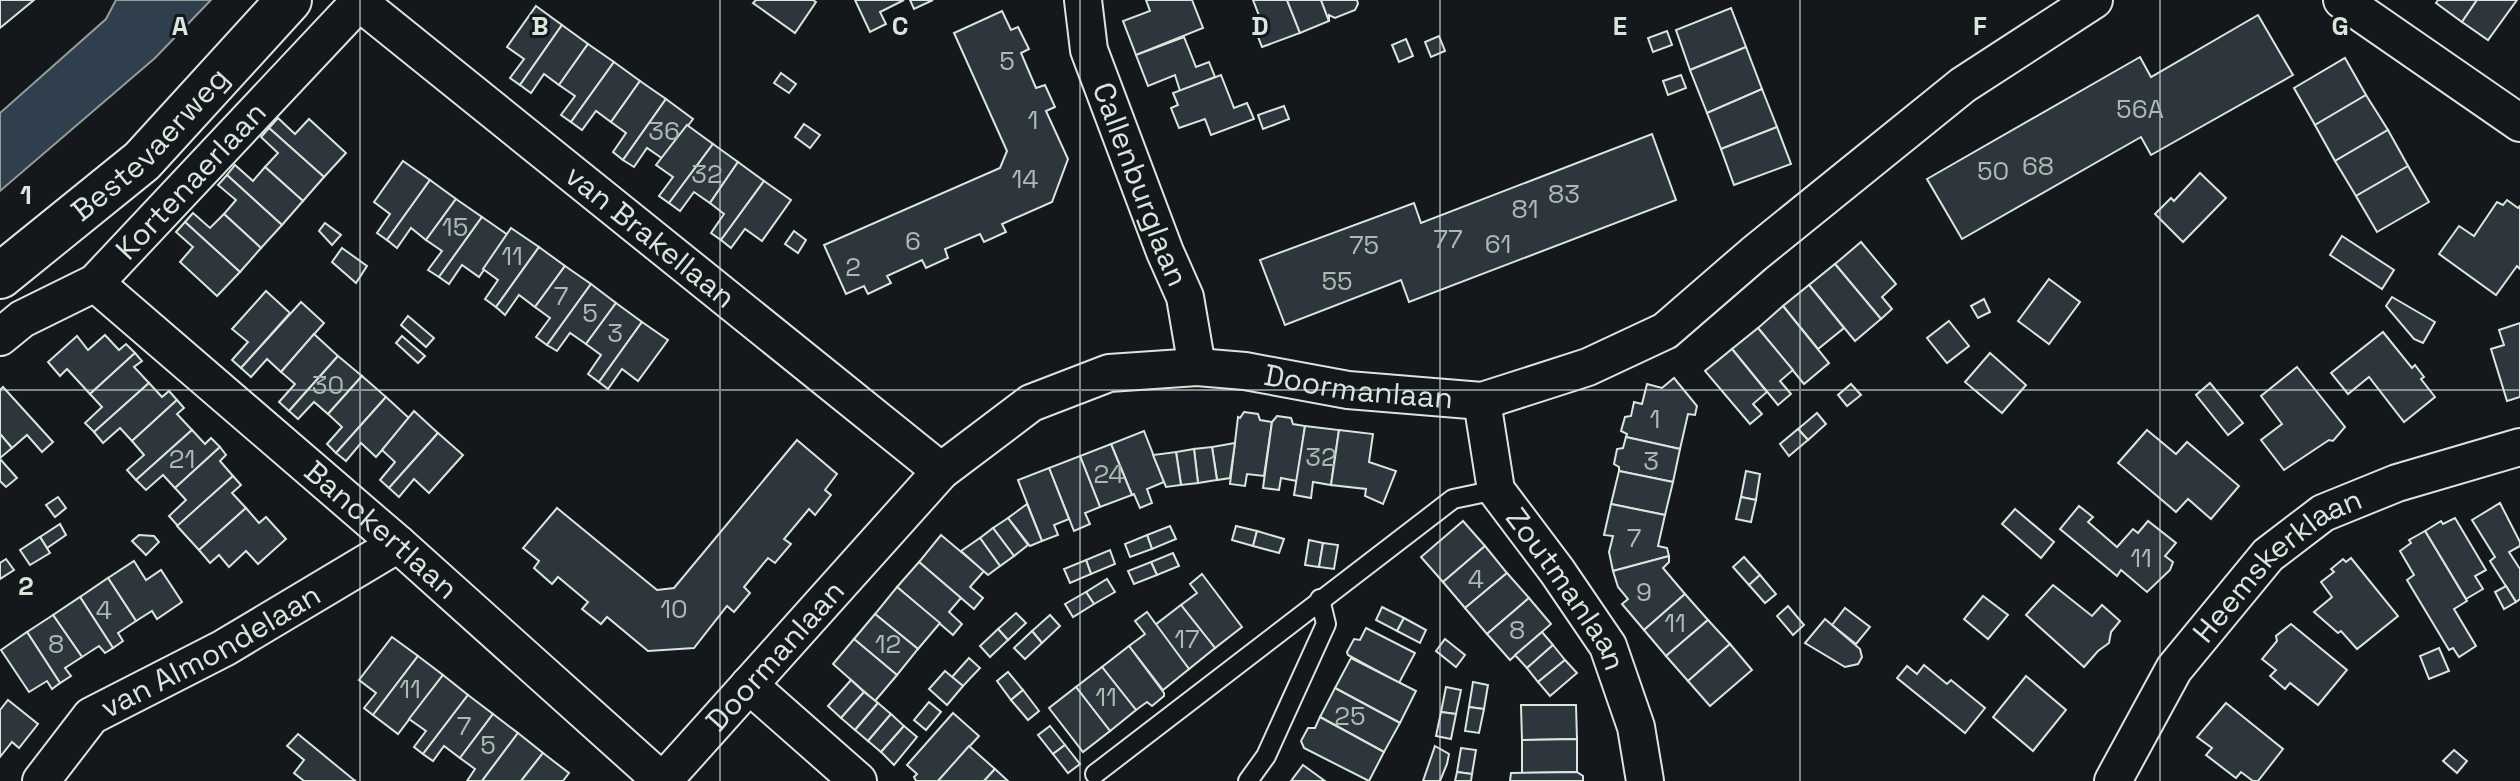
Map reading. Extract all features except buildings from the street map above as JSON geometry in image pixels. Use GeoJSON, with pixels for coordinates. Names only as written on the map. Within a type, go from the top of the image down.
{"type":"FeatureCollection","features":[{"type":"Feature","properties":{"kind":"street","name":"Bestevaerweg"},"geometry":{"type":"LineString","coordinates":[[0,276],[142,161],[289,0]]}},
{"type":"Feature","properties":{"kind":"street","name":"Callenburglaan"},"geometry":{"type":"LineString","coordinates":[[1083,0],[1089,50],[1185,297],[1197,367]]}},
{"type":"Feature","properties":{"kind":"street","name":"Doormanlaan"},"geometry":{"type":"LineString","coordinates":[[663,781],[941,471],[1031,403],[1109,373],[1197,367],[1245,371],[1348,390],[1482,401],[1588,367],[1665,331],[1754,254],[1963,85],[2094,0]]}},
{"type":"Feature","properties":{"kind":"street"},"geometry":{"type":"LineString","coordinates":[[2342,0],[2520,123]]}},
{"type":"Feature","properties":{"kind":"street","name":"Kortenaerlaan"},"geometry":{"type":"LineString","coordinates":[[0,337],[22,319],[95,283],[360,1]]}},
{"type":"Feature","properties":{"kind":"street","name":"van Brakellaan"},"geometry":{"type":"LineString","coordinates":[[360,1],[941,471]]}},
{"type":"Feature","properties":{"kind":"street","name":"Banckertlaan"},"geometry":{"type":"LineString","coordinates":[[95,283],[398,544],[663,781]]}},
{"type":"Feature","properties":{"kind":"street","name":"Zoutmanlaan"},"geometry":{"type":"LineString","coordinates":[[1482,401],[1496,490],[1608,646],[1636,727],[1645,781]]}},
{"type":"Feature","properties":{"kind":"street","name":"Heemskerklaan"},"geometry":{"type":"LineString","coordinates":[[2113,781],[2174,669],[2268,555],[2323,513],[2397,483],[2520,447]]}},
{"type":"Feature","properties":{"kind":"street","name":"van Almondelaan"},"geometry":{"type":"LineString","coordinates":[[41,781],[91,716],[224,648],[398,544]]}},
{"type":"Feature","properties":{"kind":"street"},"geometry":{"type":"LineString","coordinates":[[749,685],[858,781]]}},
{"type":"Feature","properties":{"kind":"lane"},"geometry":{"type":"LineString","coordinates":[[1095,774],[1453,499],[1496,490]]}},
{"type":"Feature","properties":{"kind":"lane"},"geometry":{"type":"LineString","coordinates":[[1248,781],[1266,756],[1326,624],[1320,599]]}},
{"type":"Feature","properties":{"kind":"water"},"geometry":{"type":"Polygon","coordinates":[[[116,0],[211,0],[155,58],[0,191],[0,113],[106,19],[116,0]]]}}]}
